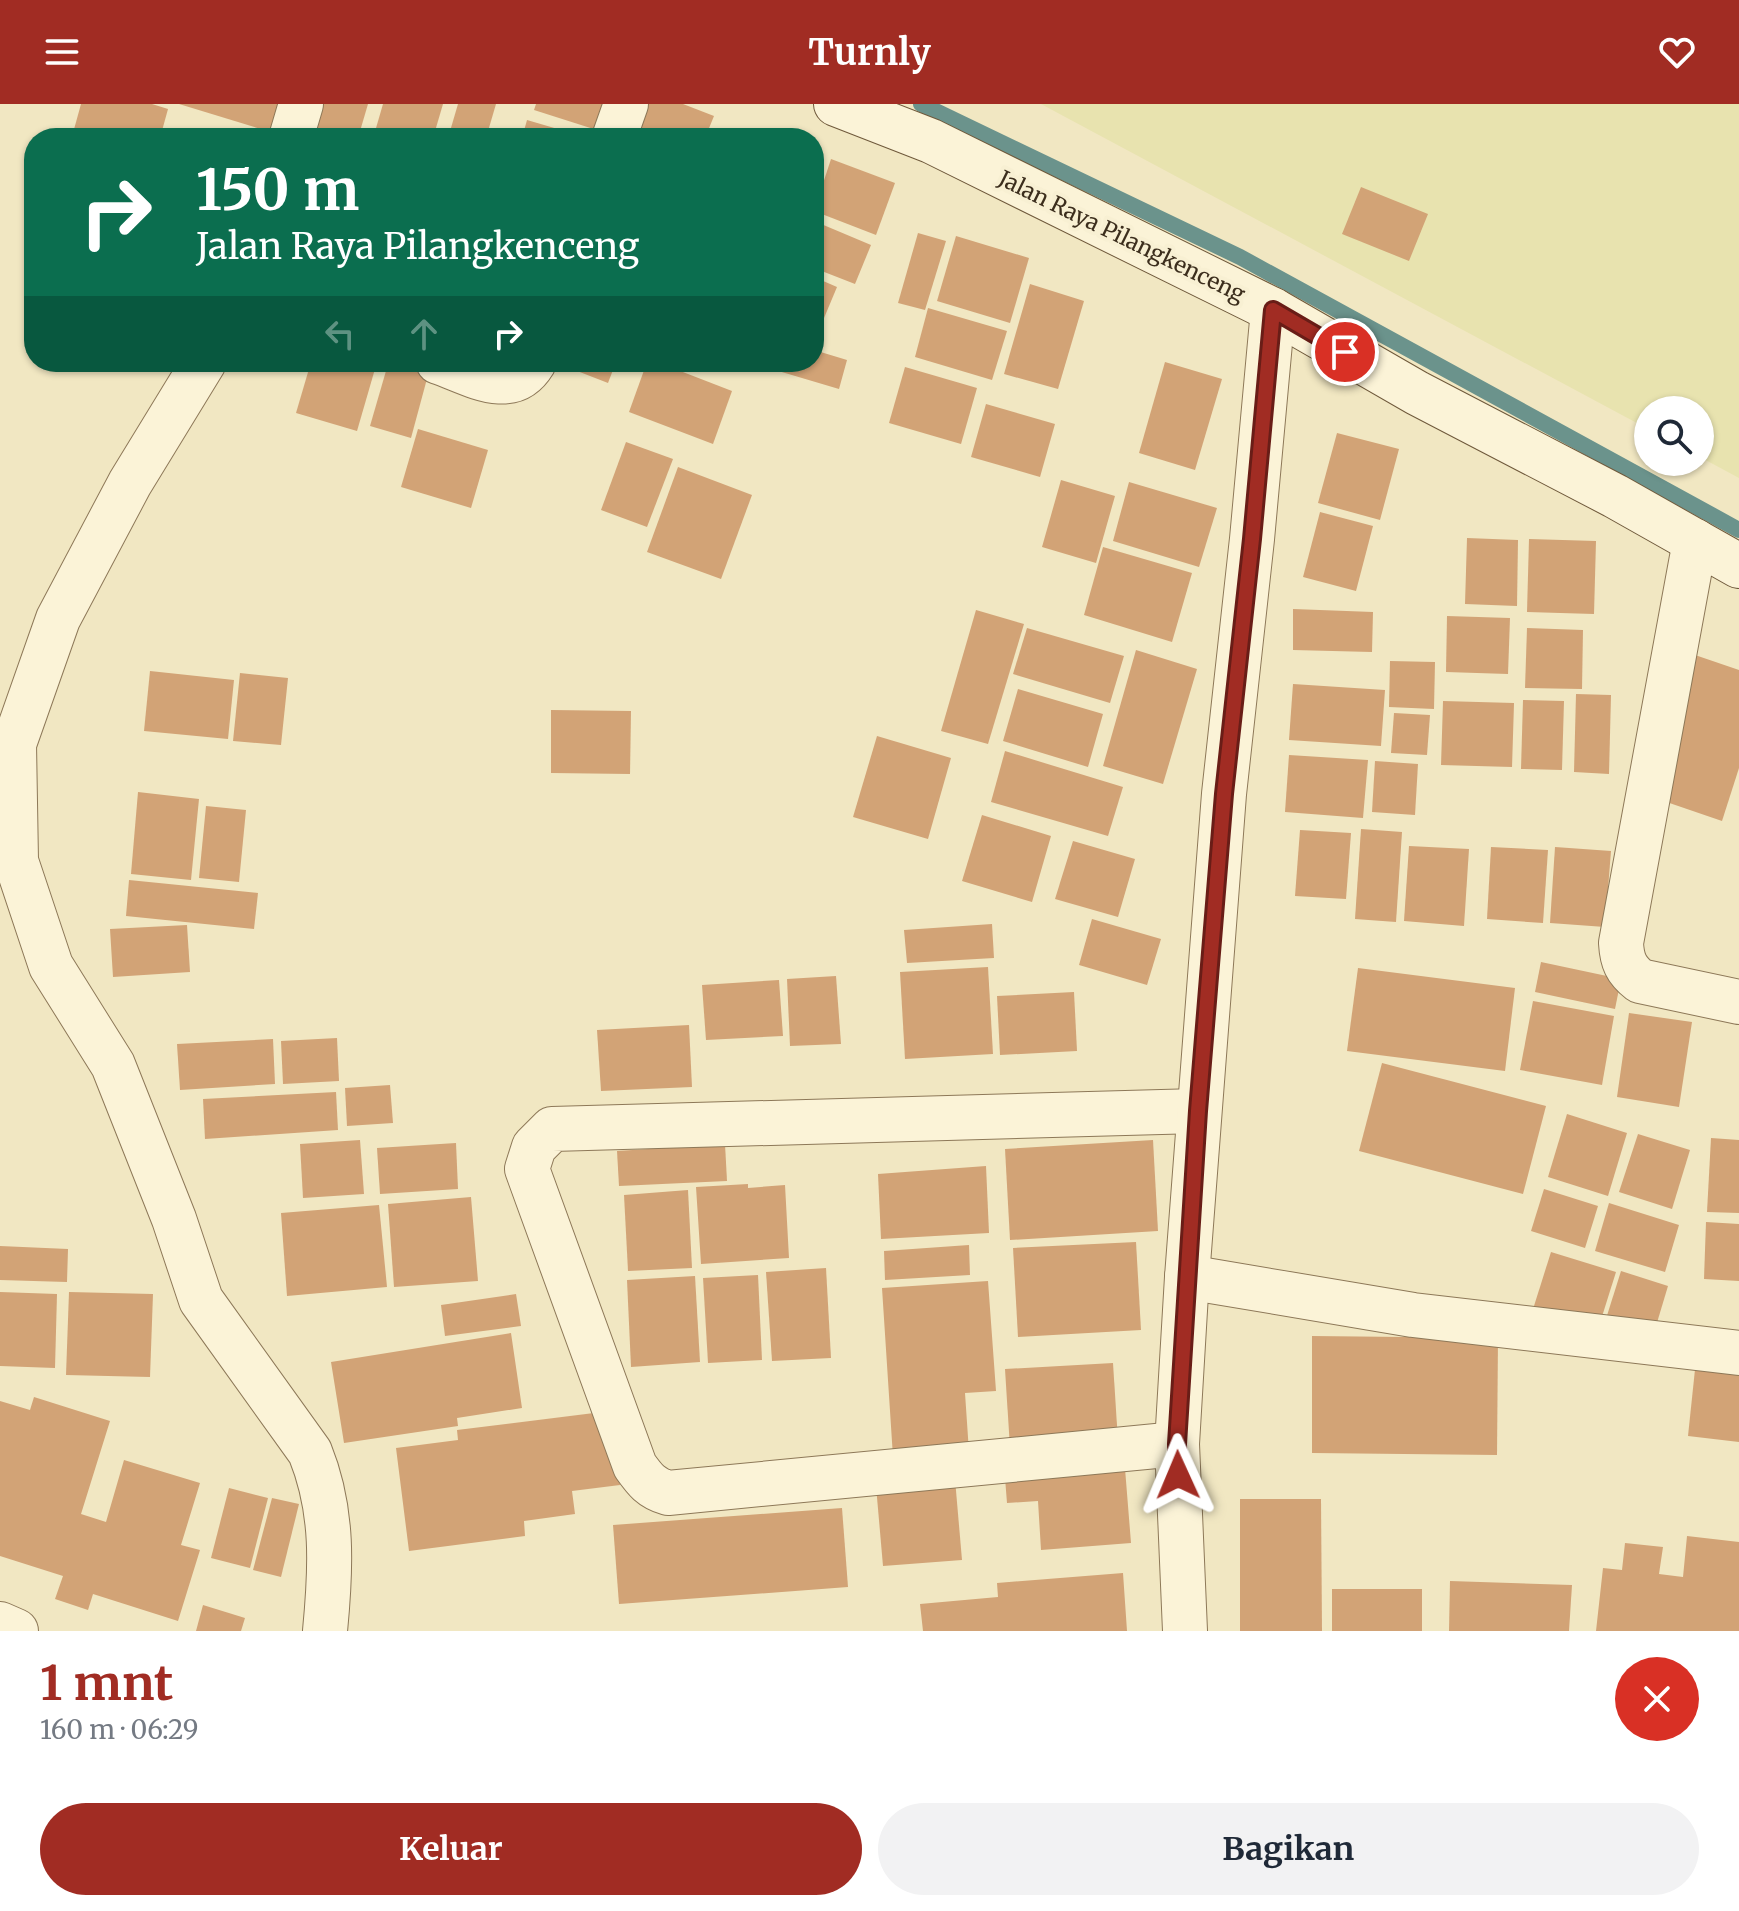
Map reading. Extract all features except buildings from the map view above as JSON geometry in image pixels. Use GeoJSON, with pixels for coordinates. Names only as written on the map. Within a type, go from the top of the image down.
{"type":"FeatureCollection","features":[{"type":"Feature","properties":{"kind":"street"},"geometry":{"type":"LineString","coordinates":[[294,128],[301,104]]}},
{"type":"Feature","properties":{"kind":"street"},"geometry":{"type":"LineString","coordinates":[[618,128],[626,104]]}},
{"type":"Feature","properties":{"kind":"street","name":"Jalan Raya Pilangkenceng"},"geometry":{"type":"LineString","coordinates":[[836,104],[931,141],[1273,310],[1417,393],[1739,566]]}},
{"type":"Feature","properties":{"kind":"street"},"geometry":{"type":"LineString","coordinates":[[1185,1631],[1177,1444],[1198,1111],[1224,794],[1273,310]]}},
{"type":"Feature","properties":{"kind":"street"},"geometry":{"type":"LineString","coordinates":[[198,372],[130,483],[58,619],[7,741],[16,861],[51,966],[113,1065],[174,1219],[201,1300],[310,1452],[321,1479],[327,1511],[331,1569],[325,1631]]}},
{"type":"Feature","properties":{"kind":"street"},"geometry":{"type":"LineString","coordinates":[[467,372],[508,383],[523,377],[527,372]]}},
{"type":"Feature","properties":{"kind":"street"},"geometry":{"type":"LineString","coordinates":[[1695,541],[1621,943],[1622,958],[1627,970],[1640,981],[1739,1002]]}},
{"type":"Feature","properties":{"kind":"street"},"geometry":{"type":"LineString","coordinates":[[1177,1444],[668,1493],[656,1489],[647,1484],[635,1466],[527,1169],[534,1147],[552,1129],[1198,1111]]}},
{"type":"Feature","properties":{"kind":"street"},"geometry":{"type":"LineString","coordinates":[[1187,1277],[1413,1315],[1739,1353]]}},
{"type":"Feature","properties":{"kind":"street"},"geometry":{"type":"LineString","coordinates":[[0,1624],[16,1631]]}},
{"type":"Feature","properties":{"kind":"shaded area"},"geometry":{"type":"Polygon","coordinates":[[[1041,104],[1739,104],[1739,478],[1714,465],[1714,396],[1634,396],[1634,422],[1041,104]]]}},
{"type":"Feature","properties":{"kind":"waterway"},"geometry":{"type":"LineString","coordinates":[[921,104],[1240,257],[1739,530]]}},
{"type":"Feature","properties":{"kind":"route"},"geometry":{"type":"LineString","coordinates":[[1178,1475],[1177,1444],[1198,1111],[1224,794],[1273,310],[1345,352]]}}]}
